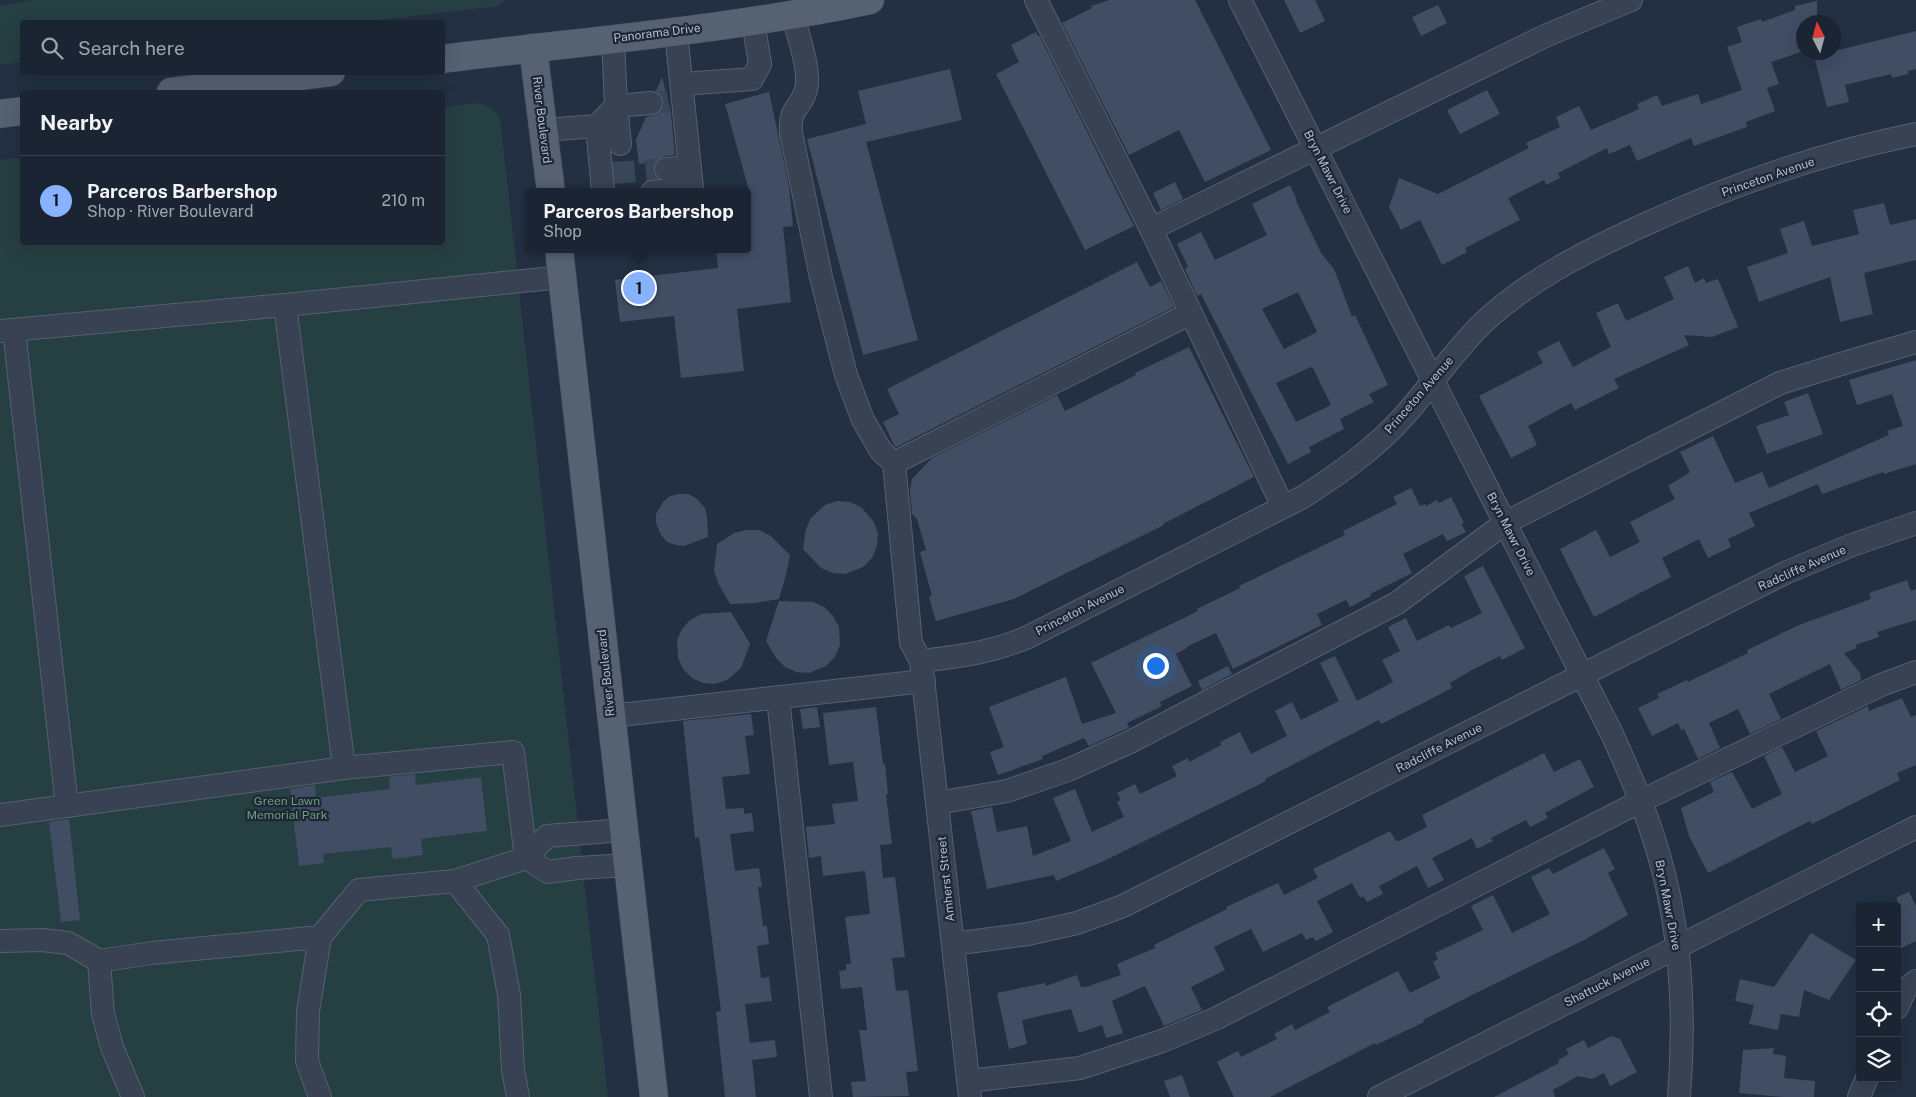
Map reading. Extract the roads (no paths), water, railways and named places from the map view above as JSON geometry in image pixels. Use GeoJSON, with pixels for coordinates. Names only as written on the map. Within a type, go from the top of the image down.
{"type":"FeatureCollection","features":[{"type":"Feature","properties":{"kind":"main road","name":"Panorama Drive"},"geometry":{"type":"LineString","coordinates":[[445,59],[676,32],[793,16],[870,0]]}},
{"type":"Feature","properties":{"kind":"main road","name":"River Boulevard"},"geometry":{"type":"LineString","coordinates":[[533,48],[551,188]]}},
{"type":"Feature","properties":{"kind":"main road"},"geometry":{"type":"LineString","coordinates":[[187,90],[306,75]]}},
{"type":"Feature","properties":{"kind":"main road"},"geometry":{"type":"LineString","coordinates":[[0,114],[20,111]]}},
{"type":"Feature","properties":{"kind":"main road","name":"River Boulevard"},"geometry":{"type":"LineString","coordinates":[[559,253],[654,1097]]}},
{"type":"Feature","properties":{"kind":"street"},"geometry":{"type":"LineString","coordinates":[[1036,0],[1151,229],[1283,507]]}},
{"type":"Feature","properties":{"kind":"street","name":"Bryn Mawr Drive"},"geometry":{"type":"LineString","coordinates":[[1240,0],[1612,734],[1640,801],[1653,834],[1668,890],[1677,946],[1682,999],[1682,1056],[1679,1097]]}},
{"type":"Feature","properties":{"kind":"street"},"geometry":{"type":"LineString","coordinates":[[1151,229],[1544,36],[1632,0]]}},
{"type":"Feature","properties":{"kind":"street"},"geometry":{"type":"LineString","coordinates":[[793,16],[807,75],[807,87],[790,121],[791,133],[821,277],[846,375],[863,420],[880,452],[894,463],[1191,313]]}},
{"type":"Feature","properties":{"kind":"street"},"geometry":{"type":"LineString","coordinates":[[544,130],[598,126],[616,106],[671,97],[752,79],[760,64],[753,21]]}},
{"type":"Feature","properties":{"kind":"street"},"geometry":{"type":"LineString","coordinates":[[676,32],[671,97],[690,167],[692,188]]}},
{"type":"Feature","properties":{"kind":"street"},"geometry":{"type":"LineString","coordinates":[[613,38],[620,144]]}},
{"type":"Feature","properties":{"kind":"street"},"geometry":{"type":"LineString","coordinates":[[598,126],[606,180]]}},
{"type":"Feature","properties":{"kind":"street","name":"Princeton Avenue"},"geometry":{"type":"LineString","coordinates":[[611,716],[778,698],[923,671],[1005,647],[1028,637],[1303,497],[1339,474],[1368,451],[1405,416],[1460,346],[1486,320],[1520,292],[1582,253],[1672,211],[1741,184],[1834,154],[1916,134]]}},
{"type":"Feature","properties":{"kind":"street"},"geometry":{"type":"LineString","coordinates":[[666,169],[690,167]]}},
{"type":"Feature","properties":{"kind":"street"},"geometry":{"type":"LineString","coordinates":[[67,806],[7,330],[562,277]]}},
{"type":"Feature","properties":{"kind":"street"},"geometry":{"type":"LineString","coordinates":[[284,305],[344,768]]}},
{"type":"Feature","properties":{"kind":"street"},"geometry":{"type":"LineString","coordinates":[[937,803],[1007,791],[1068,770],[1130,742],[1397,603],[1505,522],[1780,383],[1916,342]]}},
{"type":"Feature","properties":{"kind":"street","name":"Amherst Street"},"geometry":{"type":"LineString","coordinates":[[894,463],[911,643],[923,671],[969,1089]]}},
{"type":"Feature","properties":{"kind":"street","name":"Radcliffe Avenue"},"geometry":{"type":"LineString","coordinates":[[953,944],[1028,934],[1077,922],[1123,906],[1785,573],[1852,545],[1916,523]]}},
{"type":"Feature","properties":{"kind":"street"},"geometry":{"type":"LineString","coordinates":[[969,1089],[1080,1068],[1162,1041],[1216,1018],[1640,801],[1881,685],[1916,672]]}},
{"type":"Feature","properties":{"kind":"street"},"geometry":{"type":"LineString","coordinates":[[778,698],[821,1097]]}},
{"type":"Feature","properties":{"kind":"street"},"geometry":{"type":"LineString","coordinates":[[0,815],[344,768],[513,752],[526,858]]}},
{"type":"Feature","properties":{"kind":"street","name":"Shattuck Avenue"},"geometry":{"type":"LineString","coordinates":[[1379,1097],[1916,827]]}},
{"type":"Feature","properties":{"kind":"street"},"geometry":{"type":"LineString","coordinates":[[320,1097],[306,1061],[308,1011],[320,937],[359,890],[455,881],[526,858],[547,836],[624,830]]}},
{"type":"Feature","properties":{"kind":"street"},"geometry":{"type":"LineString","coordinates":[[526,858],[548,872],[628,865]]}},
{"type":"Feature","properties":{"kind":"street"},"geometry":{"type":"LineString","coordinates":[[455,881],[498,935],[509,995],[513,1070],[518,1097]]}},
{"type":"Feature","properties":{"kind":"street"},"geometry":{"type":"LineString","coordinates":[[0,941],[42,940],[68,943],[100,961],[152,953],[320,937]]}},
{"type":"Feature","properties":{"kind":"street"},"geometry":{"type":"LineString","coordinates":[[100,961],[103,1014],[112,1047],[132,1097]]}},
{"type":"Feature","properties":{"kind":"street"},"geometry":{"type":"LineString","coordinates":[[1901,999],[1905,990],[1916,980]]}},
{"type":"Feature","properties":{"kind":"street"},"geometry":{"type":"LineString","coordinates":[[1859,1097],[1865,1082]]}},
{"type":"Feature","properties":{"kind":"tunnel"},"geometry":{"type":"LineString","coordinates":[[651,103],[668,101]]}},
{"type":"Feature","properties":{"kind":"tunnel"},"geometry":{"type":"LineString","coordinates":[[613,173],[666,169]]}},
{"type":"Feature","properties":{"kind":"place","name":"Parceros Barbershop"},"geometry":{"type":"Point","coordinates":[639,288]}},
{"type":"Feature","properties":{"kind":"park label","name":"Green Lawn Memorial Park"},"geometry":{"type":"Point","coordinates":[287,808]}}]}
